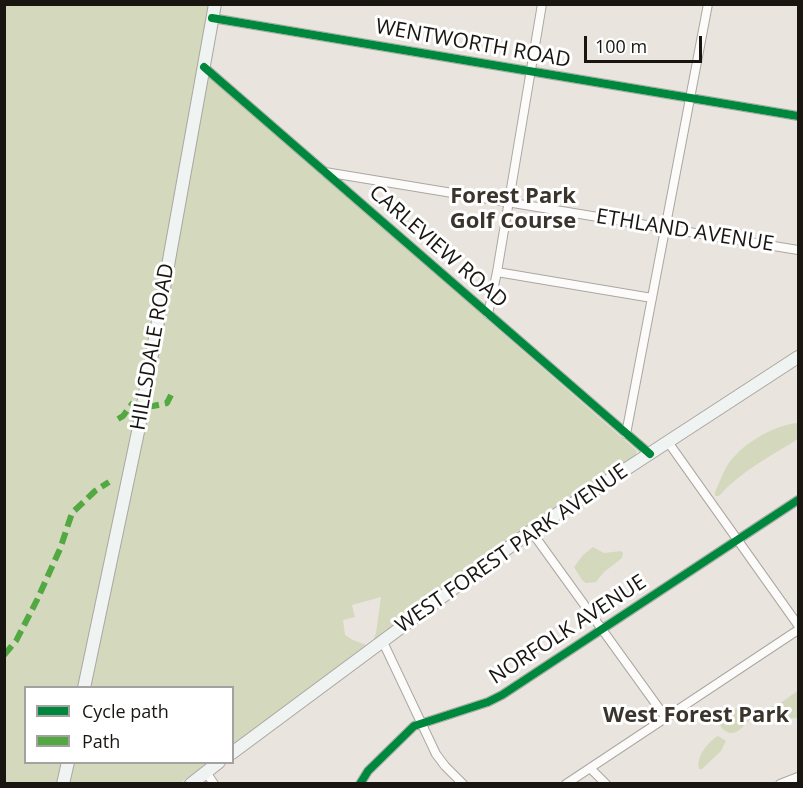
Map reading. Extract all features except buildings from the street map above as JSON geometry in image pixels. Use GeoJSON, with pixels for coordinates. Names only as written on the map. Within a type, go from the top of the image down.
{"type":"FeatureCollection","features":[{"type":"Feature","properties":{"kind":"main road","name":"HILLSDALE ROAD"},"geometry":{"type":"LineString","coordinates":[[84,686],[141,416],[215,4]]}},
{"type":"Feature","properties":{"kind":"main road","name":"WEST FOREST PARK AVENUE"},"geometry":{"type":"LineString","coordinates":[[234,751],[531,531],[798,357]]}},
{"type":"Feature","properties":{"kind":"main road"},"geometry":{"type":"LineString","coordinates":[[63,783],[68,764]]}},
{"type":"Feature","properties":{"kind":"main road"},"geometry":{"type":"LineString","coordinates":[[191,783],[216,764]]}},
{"type":"Feature","properties":{"kind":"street"},"geometry":{"type":"LineString","coordinates":[[488,314],[542,4]]}},
{"type":"Feature","properties":{"kind":"street"},"geometry":{"type":"LineString","coordinates":[[626,434],[708,4]]}},
{"type":"Feature","properties":{"kind":"street","name":"WENTWORTH ROAD"},"geometry":{"type":"LineString","coordinates":[[212,18],[798,116]]}},
{"type":"Feature","properties":{"kind":"street","name":"CARLEVIEW ROAD"},"geometry":{"type":"LineString","coordinates":[[204,67],[650,454]]}},
{"type":"Feature","properties":{"kind":"street","name":"ETHLAND AVENUE"},"geometry":{"type":"LineString","coordinates":[[324,171],[798,250]]}},
{"type":"Feature","properties":{"kind":"street"},"geometry":{"type":"LineString","coordinates":[[497,272],[652,298]]}},
{"type":"Feature","properties":{"kind":"street"},"geometry":{"type":"LineString","coordinates":[[668,442],[798,625]]}},
{"type":"Feature","properties":{"kind":"street","name":"NORFOLK AVENUE"},"geometry":{"type":"LineString","coordinates":[[360,783],[368,771],[414,726],[495,699],[798,500]]}},
{"type":"Feature","properties":{"kind":"street"},"geometry":{"type":"LineString","coordinates":[[531,531],[666,718]]}},
{"type":"Feature","properties":{"kind":"street"},"geometry":{"type":"LineString","coordinates":[[566,783],[798,630]]}},
{"type":"Feature","properties":{"kind":"street"},"geometry":{"type":"LineString","coordinates":[[382,640],[440,760],[463,783]]}},
{"type":"Feature","properties":{"kind":"street"},"geometry":{"type":"LineString","coordinates":[[590,768],[606,783]]}},
{"type":"Feature","properties":{"kind":"street"},"geometry":{"type":"LineString","coordinates":[[206,772],[214,783]]}},
{"type":"Feature","properties":{"kind":"street"},"geometry":{"type":"LineString","coordinates":[[780,783],[798,777]]}},
{"type":"Feature","properties":{"kind":"green space","name":"Forest Park Golf Course"},"geometry":{"type":"Polygon","coordinates":[[[5,5],[209,5],[198,66],[637,451],[635,457],[527,527],[373,641],[381,597],[352,605],[355,617],[343,620],[345,635],[366,645],[234,744],[234,686],[24,686],[24,764],[208,764],[180,783],[5,783],[5,5]]]}},
{"type":"Feature","properties":{"kind":"green space"},"geometry":{"type":"Polygon","coordinates":[[[798,423],[798,439],[757,464],[719,496],[715,496],[725,469],[740,451],[768,432],[798,423]]]}},
{"type":"Feature","properties":{"kind":"green space"},"geometry":{"type":"Polygon","coordinates":[[[593,547],[604,553],[621,551],[623,553],[622,558],[604,572],[596,582],[586,583],[574,567],[593,547]]]}},
{"type":"Feature","properties":{"kind":"green space"},"geometry":{"type":"Polygon","coordinates":[[[798,691],[798,718],[779,719],[765,713],[752,718],[740,730],[732,733],[723,729],[718,723],[731,710],[774,706],[798,691]]]}},
{"type":"Feature","properties":{"kind":"green space"},"geometry":{"type":"Polygon","coordinates":[[[718,736],[726,741],[721,751],[702,769],[699,769],[699,759],[704,750],[718,736]]]}},
{"type":"Feature","properties":{"kind":"marked path"},"geometry":{"type":"LineString","coordinates":[[118,419],[132,404],[153,406],[167,403],[171,395]]}},
{"type":"Feature","properties":{"kind":"marked path"},"geometry":{"type":"LineString","coordinates":[[4,655],[16,641],[37,600],[60,549],[72,513],[95,491],[109,482]]}},
{"type":"Feature","properties":{"kind":"cycle path"},"geometry":{"type":"LineString","coordinates":[[212,18],[798,116]]}},
{"type":"Feature","properties":{"kind":"cycle path"},"geometry":{"type":"LineString","coordinates":[[204,67],[650,454]]}},
{"type":"Feature","properties":{"kind":"cycle path"},"geometry":{"type":"LineString","coordinates":[[360,784],[368,771],[414,726],[488,702],[502,695],[798,500]]}},
{"type":"Feature","properties":{"kind":"district","name":"Forest Park Golf Course"},"geometry":{"type":"Point","coordinates":[513,210]}},
{"type":"Feature","properties":{"kind":"district","name":"West Forest Park"},"geometry":{"type":"Point","coordinates":[696,716]}}]}
